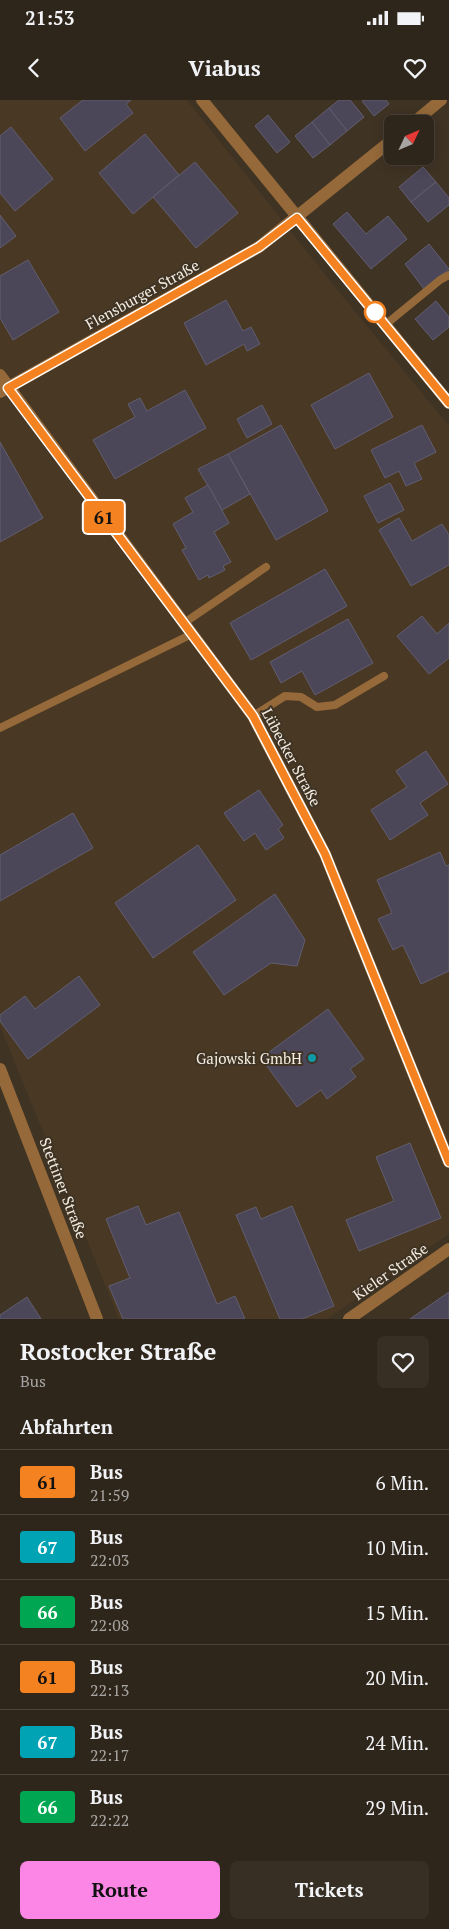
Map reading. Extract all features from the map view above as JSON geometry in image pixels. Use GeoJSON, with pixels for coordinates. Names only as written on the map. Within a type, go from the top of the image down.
{"type":"FeatureCollection","features":[{"type":"Feature","properties":{"kind":"street"},"geometry":{"type":"LineString","coordinates":[[202,100],[449,403]]}},
{"type":"Feature","properties":{"kind":"street"},"geometry":{"type":"LineString","coordinates":[[423,115],[441,100]]}},
{"type":"Feature","properties":{"kind":"street","name":"Flensburger Straße"},"geometry":{"type":"LineString","coordinates":[[4,390],[259,247],[384,147]]}},
{"type":"Feature","properties":{"kind":"street","name":"Lübecker Straße"},"geometry":{"type":"LineString","coordinates":[[0,375],[4,390],[184,623],[253,716],[325,854],[449,1162]]}},
{"type":"Feature","properties":{"kind":"street","name":"Stettiner Straße"},"geometry":{"type":"LineString","coordinates":[[0,1069],[97,1319]]}},
{"type":"Feature","properties":{"kind":"street","name":"Kieler Straße"},"geometry":{"type":"LineString","coordinates":[[349,1319],[449,1249]]}},
{"type":"Feature","properties":{"kind":"lane"},"geometry":{"type":"LineString","coordinates":[[386,325],[440,280],[449,275]]}},
{"type":"Feature","properties":{"kind":"lane"},"geometry":{"type":"LineString","coordinates":[[184,623],[266,567]]}},
{"type":"Feature","properties":{"kind":"lane"},"geometry":{"type":"LineString","coordinates":[[0,728],[192,634]]}},
{"type":"Feature","properties":{"kind":"lane"},"geometry":{"type":"LineString","coordinates":[[253,716],[285,696],[301,697],[317,707],[335,705],[384,676]]}},
{"type":"Feature","properties":{"kind":"shaded area"},"geometry":{"type":"Polygon","coordinates":[[[0,100],[187,100],[327,277],[449,426],[449,1234],[327,1319],[119,1319],[0,1026],[0,100]]]}},
{"type":"Feature","properties":{"kind":"building"},"geometry":{"type":"Polygon","coordinates":[[[83,100],[131,100],[126,104],[133,113],[85,151],[60,118],[83,100]]]}},
{"type":"Feature","properties":{"kind":"building"},"geometry":{"type":"Polygon","coordinates":[[[339,100],[350,100],[364,117],[347,131],[329,108],[339,100]]]}},
{"type":"Feature","properties":{"kind":"building"},"geometry":{"type":"Polygon","coordinates":[[[386,100],[389,104],[374,116],[362,101],[386,100]]]}},
{"type":"Feature","properties":{"kind":"building"},"geometry":{"type":"Polygon","coordinates":[[[329,108],[347,131],[330,145],[312,122],[329,108]]]}},
{"type":"Feature","properties":{"kind":"building"},"geometry":{"type":"Polygon","coordinates":[[[268,115],[290,142],[277,153],[255,126],[268,115]]]}},
{"type":"Feature","properties":{"kind":"building"},"geometry":{"type":"Polygon","coordinates":[[[312,122],[330,145],[313,158],[295,136],[312,122]]]}},
{"type":"Feature","properties":{"kind":"building"},"geometry":{"type":"Polygon","coordinates":[[[11,127],[53,179],[15,211],[0,193],[0,136],[11,127]]]}},
{"type":"Feature","properties":{"kind":"building"},"geometry":{"type":"Polygon","coordinates":[[[145,134],[179,175],[133,214],[99,173],[145,134]]]}},
{"type":"Feature","properties":{"kind":"building"},"geometry":{"type":"Polygon","coordinates":[[[195,162],[238,213],[196,248],[153,197],[195,162]]]}},
{"type":"Feature","properties":{"kind":"building"},"geometry":{"type":"Polygon","coordinates":[[[423,167],[436,182],[411,202],[399,187],[423,167]]]}},
{"type":"Feature","properties":{"kind":"building"},"geometry":{"type":"Polygon","coordinates":[[[436,182],[449,198],[449,205],[428,222],[411,202],[436,182]]]}},
{"type":"Feature","properties":{"kind":"building"},"geometry":{"type":"Polygon","coordinates":[[[347,212],[366,234],[388,216],[407,239],[371,269],[333,224],[347,212]]]}},
{"type":"Feature","properties":{"kind":"building"},"geometry":{"type":"Polygon","coordinates":[[[0,215],[16,236],[0,248],[0,215]]]}},
{"type":"Feature","properties":{"kind":"building"},"geometry":{"type":"Polygon","coordinates":[[[429,244],[449,269],[424,289],[405,264],[429,244]]]}},
{"type":"Feature","properties":{"kind":"building"},"geometry":{"type":"Polygon","coordinates":[[[28,260],[59,312],[13,340],[0,318],[0,276],[28,260]]]}},
{"type":"Feature","properties":{"kind":"building"},"geometry":{"type":"Polygon","coordinates":[[[226,300],[243,331],[251,327],[260,344],[247,351],[244,344],[206,365],[184,323],[226,300]]]}},
{"type":"Feature","properties":{"kind":"building"},"geometry":{"type":"Polygon","coordinates":[[[436,301],[449,317],[449,327],[433,340],[415,319],[436,301]]]}},
{"type":"Feature","properties":{"kind":"building"},"geometry":{"type":"Polygon","coordinates":[[[369,373],[393,417],[335,449],[311,405],[369,373]]]}},
{"type":"Feature","properties":{"kind":"building"},"geometry":{"type":"Polygon","coordinates":[[[185,390],[206,428],[115,479],[93,440],[135,417],[128,404],[140,398],[147,411],[185,390]]]}},
{"type":"Feature","properties":{"kind":"building"},"geometry":{"type":"Polygon","coordinates":[[[262,405],[272,424],[247,438],[237,419],[262,405]]]}},
{"type":"Feature","properties":{"kind":"building"},"geometry":{"type":"Polygon","coordinates":[[[281,425],[328,511],[276,540],[228,454],[281,425]]]}},
{"type":"Feature","properties":{"kind":"building"},"geometry":{"type":"Polygon","coordinates":[[[422,425],[436,452],[414,463],[422,479],[406,486],[399,471],[385,478],[371,450],[422,425]]]}},
{"type":"Feature","properties":{"kind":"building"},"geometry":{"type":"Polygon","coordinates":[[[0,442],[43,518],[0,542],[0,442]]]}},
{"type":"Feature","properties":{"kind":"building"},"geometry":{"type":"Polygon","coordinates":[[[228,454],[250,494],[222,510],[198,469],[228,454]]]}},
{"type":"Feature","properties":{"kind":"building"},"geometry":{"type":"Polygon","coordinates":[[[390,483],[404,510],[378,523],[364,496],[390,483]]]}},
{"type":"Feature","properties":{"kind":"building"},"geometry":{"type":"Polygon","coordinates":[[[208,485],[229,523],[214,532],[231,562],[223,566],[225,570],[209,578],[208,575],[199,580],[182,550],[186,548],[173,524],[193,512],[185,498],[208,485]]]}},
{"type":"Feature","properties":{"kind":"building"},"geometry":{"type":"Polygon","coordinates":[[[399,518],[412,541],[442,524],[449,535],[449,565],[411,586],[379,530],[399,518]]]}},
{"type":"Feature","properties":{"kind":"building"},"geometry":{"type":"Polygon","coordinates":[[[325,569],[347,606],[251,660],[230,623],[325,569]]]}},
{"type":"Feature","properties":{"kind":"building"},"geometry":{"type":"Polygon","coordinates":[[[422,616],[437,634],[449,623],[449,658],[429,674],[397,636],[422,616]]]}},
{"type":"Feature","properties":{"kind":"building"},"geometry":{"type":"Polygon","coordinates":[[[348,619],[373,663],[315,695],[302,671],[281,683],[270,662],[348,619]]]}},
{"type":"Feature","properties":{"kind":"building"},"geometry":{"type":"Polygon","coordinates":[[[426,751],[448,784],[420,803],[428,815],[390,840],[371,810],[407,787],[396,771],[426,751]]]}},
{"type":"Feature","properties":{"kind":"building"},"geometry":{"type":"Polygon","coordinates":[[[259,790],[283,825],[278,829],[284,838],[266,850],[255,833],[244,841],[224,813],[259,790]]]}},
{"type":"Feature","properties":{"kind":"building"},"geometry":{"type":"Polygon","coordinates":[[[73,813],[93,848],[0,901],[0,855],[73,813]]]}},
{"type":"Feature","properties":{"kind":"building"},"geometry":{"type":"Polygon","coordinates":[[[198,845],[236,900],[153,958],[115,903],[198,845]]]}},
{"type":"Feature","properties":{"kind":"building"},"geometry":{"type":"Polygon","coordinates":[[[440,852],[446,866],[449,865],[449,971],[421,984],[403,945],[393,950],[378,919],[392,913],[377,880],[440,852]]]}},
{"type":"Feature","properties":{"kind":"building"},"geometry":{"type":"Polygon","coordinates":[[[275,894],[305,940],[297,966],[271,963],[224,995],[193,952],[275,894]]]}},
{"type":"Feature","properties":{"kind":"building"},"geometry":{"type":"Polygon","coordinates":[[[79,976],[100,1005],[28,1059],[0,1021],[0,1015],[25,996],[35,1009],[79,976]]]}},
{"type":"Feature","properties":{"kind":"building","name":"Gajowski GmbH"},"geometry":{"type":"Polygon","coordinates":[[[328,1009],[364,1059],[350,1069],[356,1077],[327,1099],[321,1090],[297,1107],[261,1058],[328,1009]]]}},
{"type":"Feature","properties":{"kind":"building"},"geometry":{"type":"Polygon","coordinates":[[[410,1143],[441,1218],[359,1251],[346,1220],[394,1201],[376,1157],[410,1143]]]}},
{"type":"Feature","properties":{"kind":"building"},"geometry":{"type":"Polygon","coordinates":[[[138,1206],[146,1225],[179,1212],[217,1304],[235,1296],[245,1319],[123,1319],[109,1286],[130,1278],[106,1219],[138,1206]]]}},
{"type":"Feature","properties":{"kind":"building"},"geometry":{"type":"Polygon","coordinates":[[[292,1206],[334,1306],[302,1319],[280,1319],[236,1215],[256,1207],[261,1219],[292,1206]]]}},
{"type":"Feature","properties":{"kind":"building"},"geometry":{"type":"Polygon","coordinates":[[[449,1292],[449,1319],[410,1319],[449,1292]]]}},
{"type":"Feature","properties":{"kind":"building"},"geometry":{"type":"Polygon","coordinates":[[[27,1297],[41,1319],[0,1319],[0,1315],[27,1297]]]}},
{"type":"Feature","properties":{"kind":"bus line","name":"61"},"geometry":{"type":"LineString","coordinates":[[449,403],[297,218],[259,247],[8,388],[253,716],[325,854],[449,1162]]}},
{"type":"Feature","properties":{"kind":"place","name":"Gajowski GmbH"},"geometry":{"type":"Point","coordinates":[312,1058]}}]}
